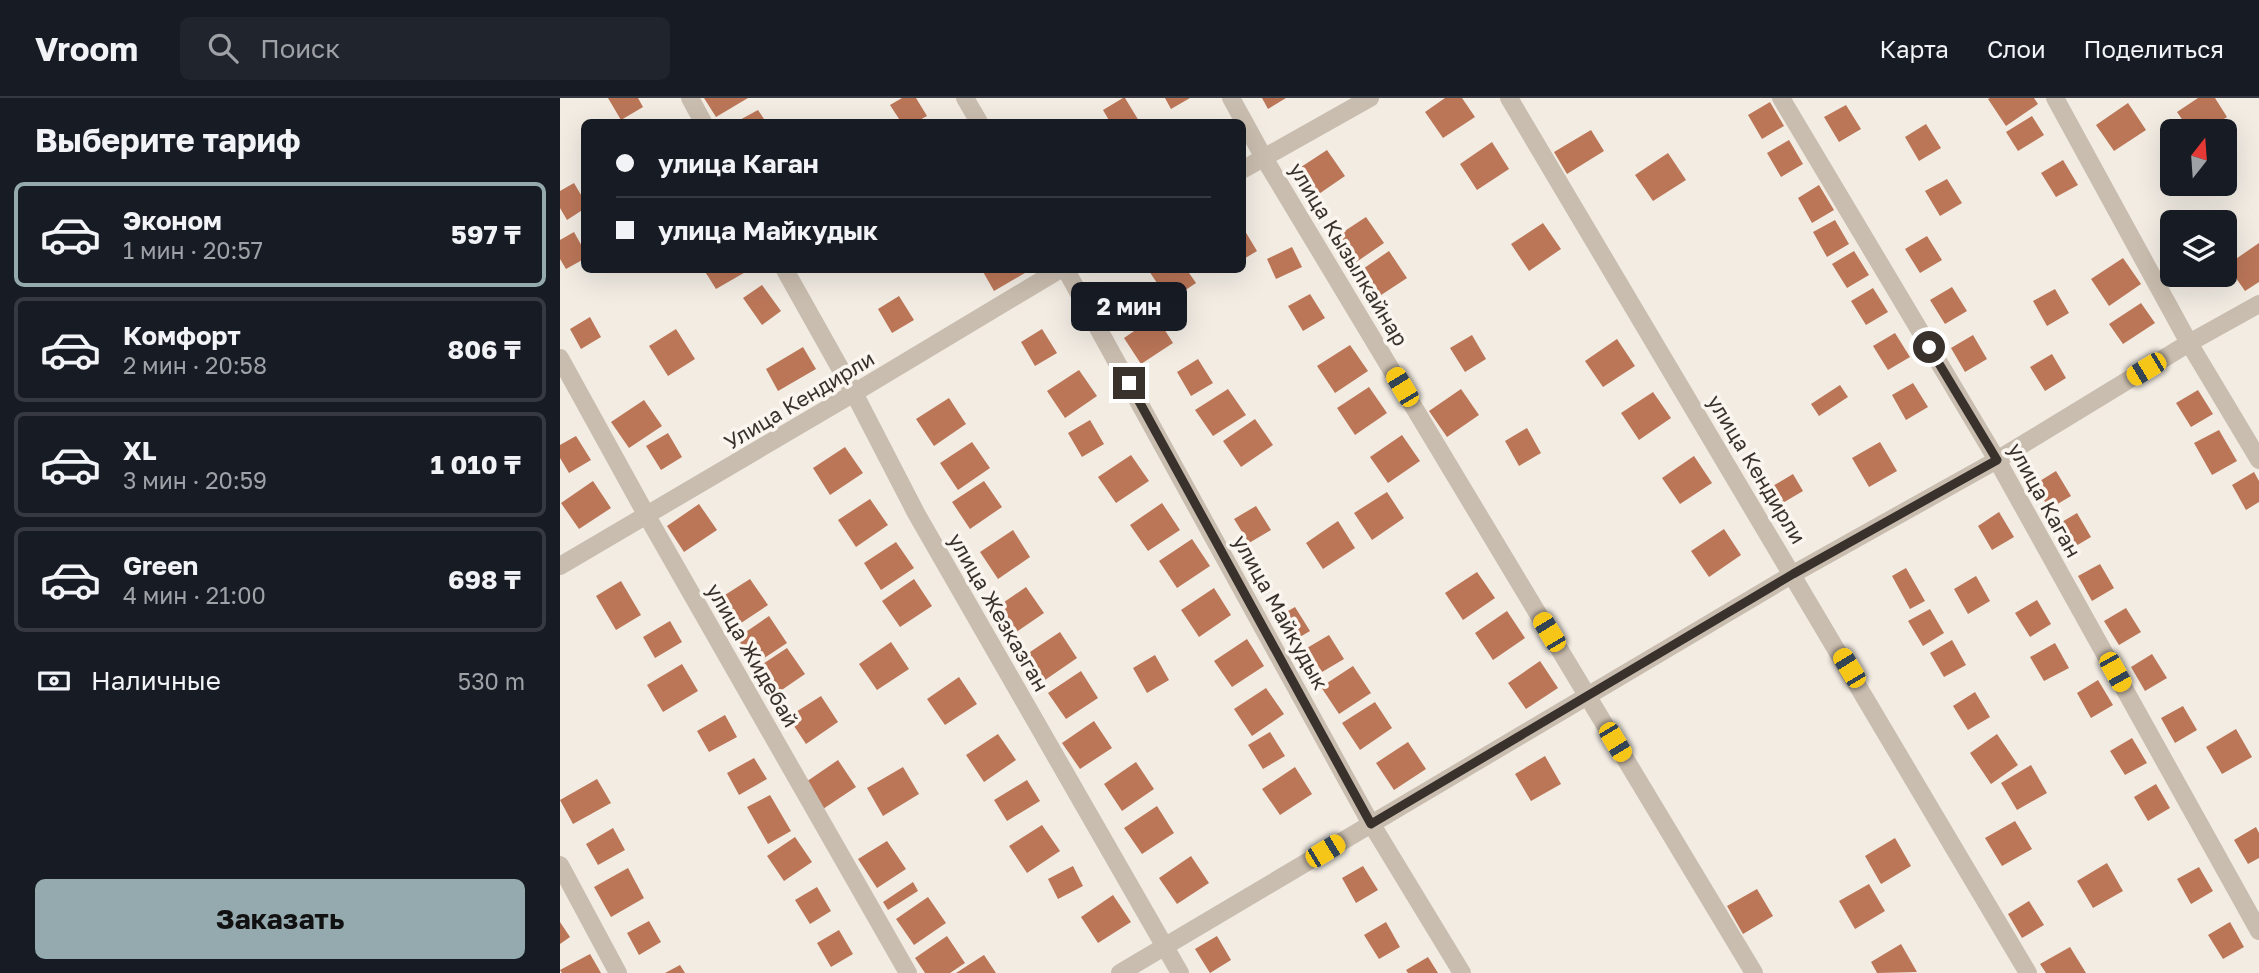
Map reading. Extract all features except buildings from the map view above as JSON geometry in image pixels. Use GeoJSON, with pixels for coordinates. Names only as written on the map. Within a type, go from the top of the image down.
{"type":"FeatureCollection","features":[{"type":"Feature","properties":{"kind":"street"},"geometry":{"type":"LineString","coordinates":[[690,98],[701,119]]}},
{"type":"Feature","properties":{"kind":"street"},"geometry":{"type":"LineString","coordinates":[[965,98],[977,119]]}},
{"type":"Feature","properties":{"kind":"street","name":"улица Кызылкайнар"},"geometry":{"type":"LineString","coordinates":[[1231,98],[1243,119]]}},
{"type":"Feature","properties":{"kind":"street"},"geometry":{"type":"LineString","coordinates":[[1246,168],[1370,98]]}},
{"type":"Feature","properties":{"kind":"street","name":"улица Кендирли"},"geometry":{"type":"LineString","coordinates":[[1509,98],[2028,973]]}},
{"type":"Feature","properties":{"kind":"street","name":"улица Каган"},"geometry":{"type":"LineString","coordinates":[[1781,98],[1997,460],[2259,931]]}},
{"type":"Feature","properties":{"kind":"street"},"geometry":{"type":"LineString","coordinates":[[2055,98],[2189,344],[2259,460]]}},
{"type":"Feature","properties":{"kind":"street","name":"улица Кызылкайнар"},"geometry":{"type":"LineString","coordinates":[[1246,125],[1754,973]]}},
{"type":"Feature","properties":{"kind":"street","name":"улица Жезказган"},"geometry":{"type":"LineString","coordinates":[[787,273],[923,524],[1180,973]]}},
{"type":"Feature","properties":{"kind":"street","name":"Улица Кендирли"},"geometry":{"type":"LineString","coordinates":[[560,566],[1054,273]]}},
{"type":"Feature","properties":{"kind":"street","name":"улица Майкудык"},"geometry":{"type":"LineString","coordinates":[[1068,273],[1371,824],[1462,973]]}},
{"type":"Feature","properties":{"kind":"street"},"geometry":{"type":"LineString","coordinates":[[1120,973],[1793,574],[1997,460],[2259,304]]}},
{"type":"Feature","properties":{"kind":"street","name":"улица Жидебай"},"geometry":{"type":"LineString","coordinates":[[560,358],[908,973]]}},
{"type":"Feature","properties":{"kind":"street"},"geometry":{"type":"LineString","coordinates":[[560,864],[618,973]]}},
{"type":"Feature","properties":{"kind":"route"},"geometry":{"type":"LineString","coordinates":[[1129,383],[1371,824],[1793,574],[1997,460],[1929,347]]}}]}
